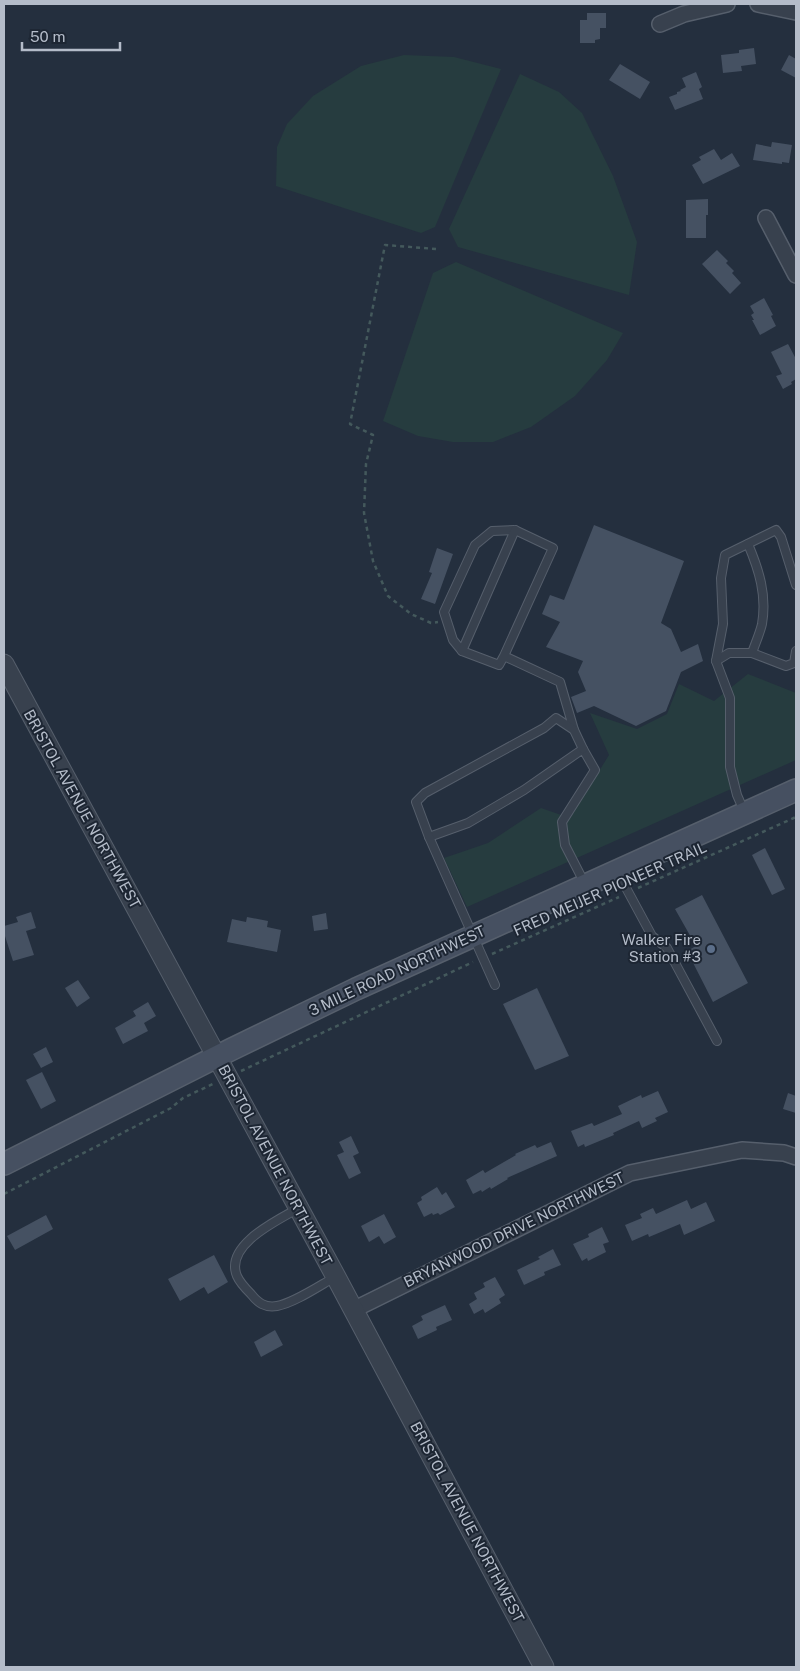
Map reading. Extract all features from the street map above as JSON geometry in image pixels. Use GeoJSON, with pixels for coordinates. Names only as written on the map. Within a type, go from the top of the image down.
{"type":"FeatureCollection","features":[{"type":"Feature","properties":{"kind":"main road","name":"3 MILE ROAD NORTHWEST"},"geometry":{"type":"LineString","coordinates":[[4,1164],[356,989],[796,790]]}},
{"type":"Feature","properties":{"kind":"street"},"geometry":{"type":"LineString","coordinates":[[660,24],[684,14],[727,4]]}},
{"type":"Feature","properties":{"kind":"street"},"geometry":{"type":"LineString","coordinates":[[758,4],[796,12]]}},
{"type":"Feature","properties":{"kind":"street"},"geometry":{"type":"LineString","coordinates":[[766,218],[796,274]]}},
{"type":"Feature","properties":{"kind":"street","name":"BRISTOL AVENUE NORTHWEST"},"geometry":{"type":"LineString","coordinates":[[4,664],[299,1208],[544,1667]]}},
{"type":"Feature","properties":{"kind":"street","name":"BRYANWOOD DRIVE NORTHWEST"},"geometry":{"type":"LineString","coordinates":[[353,1310],[630,1172],[742,1150],[784,1153],[796,1157]]}},
{"type":"Feature","properties":{"kind":"lane"},"geometry":{"type":"LineString","coordinates":[[462,651],[515,530]]}},
{"type":"Feature","properties":{"kind":"lane"},"geometry":{"type":"LineString","coordinates":[[515,530],[553,548],[499,665],[462,651],[453,640],[447,622],[444,612],[475,545],[492,532],[515,530]]}},
{"type":"Feature","properties":{"kind":"lane"},"geometry":{"type":"LineString","coordinates":[[745,812],[737,795],[730,767],[730,698],[716,661],[723,624],[720,578],[725,555],[776,530],[781,537],[796,585]]}},
{"type":"Feature","properties":{"kind":"lane"},"geometry":{"type":"LineString","coordinates":[[748,544],[764,591],[762,624],[752,653]]}},
{"type":"Feature","properties":{"kind":"lane"},"geometry":{"type":"LineString","coordinates":[[716,661],[729,652],[752,653],[786,666],[794,663],[796,652]]}},
{"type":"Feature","properties":{"kind":"lane"},"geometry":{"type":"LineString","coordinates":[[504,656],[560,682],[574,730],[595,770],[562,822],[565,845],[585,885]]}},
{"type":"Feature","properties":{"kind":"lane"},"geometry":{"type":"LineString","coordinates":[[495,985],[429,837],[416,802],[425,793],[544,728],[556,718],[574,730]]}},
{"type":"Feature","properties":{"kind":"lane"},"geometry":{"type":"LineString","coordinates":[[429,837],[468,823],[524,790],[583,749]]}},
{"type":"Feature","properties":{"kind":"lane"},"geometry":{"type":"LineString","coordinates":[[617,871],[652,936],[667,948],[717,1041]]}},
{"type":"Feature","properties":{"kind":"lane"},"geometry":{"type":"LineString","coordinates":[[299,1208],[268,1225],[247,1241],[236,1259],[237,1275],[258,1303],[267,1306],[286,1303],[336,1277]]}},
{"type":"Feature","properties":{"kind":"path"},"geometry":{"type":"LineString","coordinates":[[436,249],[385,244],[350,424],[373,435],[366,464],[364,513],[373,561],[388,596],[411,614],[424,620],[447,622]]}},
{"type":"Feature","properties":{"kind":"path","name":"FRED MEIJER PIONEER TRAIL"},"geometry":{"type":"LineString","coordinates":[[4,1194],[171,1108],[184,1098],[228,1077],[483,958],[796,817]]}},
{"type":"Feature","properties":{"kind":"green space"},"geometry":{"type":"Polygon","coordinates":[[[404,55],[454,57],[501,69],[435,227],[421,233],[276,186],[277,147],[287,124],[313,96],[361,66],[404,55]]]}},
{"type":"Feature","properties":{"kind":"green space"},"geometry":{"type":"Polygon","coordinates":[[[520,74],[559,92],[582,113],[613,176],[637,242],[629,295],[458,247],[449,229],[520,74]]]}},
{"type":"Feature","properties":{"kind":"green space"},"geometry":{"type":"Polygon","coordinates":[[[456,262],[623,333],[607,360],[575,396],[531,427],[493,442],[453,442],[418,436],[383,421],[433,273],[456,262]]]}},
{"type":"Feature","properties":{"kind":"green space"},"geometry":{"type":"Polygon","coordinates":[[[748,674],[796,693],[796,760],[467,907],[444,858],[488,843],[541,808],[570,818],[609,755],[590,713],[637,729],[667,714],[679,684],[714,701],[748,674]]]}},
{"type":"Feature","properties":{"kind":"building"},"geometry":{"type":"Polygon","coordinates":[[[587,13],[606,13],[606,28],[600,28],[600,39],[595,40],[595,43],[580,43],[580,20],[587,20],[587,13]]]}},
{"type":"Feature","properties":{"kind":"building"},"geometry":{"type":"Polygon","coordinates":[[[754,48],[756,64],[741,66],[742,71],[723,73],[721,55],[739,53],[739,50],[754,48]]]}},
{"type":"Feature","properties":{"kind":"building"},"geometry":{"type":"Polygon","coordinates":[[[789,55],[796,59],[796,78],[781,70],[789,55]]]}},
{"type":"Feature","properties":{"kind":"building"},"geometry":{"type":"Polygon","coordinates":[[[620,64],[650,82],[640,99],[609,80],[620,64]]]}},
{"type":"Feature","properties":{"kind":"building"},"geometry":{"type":"Polygon","coordinates":[[[696,72],[702,87],[699,89],[703,99],[675,110],[669,97],[686,87],[682,78],[696,72]]]}},
{"type":"Feature","properties":{"kind":"building"},"geometry":{"type":"Polygon","coordinates":[[[772,142],[792,145],[789,163],[782,162],[782,164],[753,160],[756,144],[771,147],[772,142]]]}},
{"type":"Feature","properties":{"kind":"building"},"geometry":{"type":"Polygon","coordinates":[[[714,149],[721,160],[732,153],[740,166],[703,184],[692,165],[701,160],[699,157],[714,149]]]}},
{"type":"Feature","properties":{"kind":"building"},"geometry":{"type":"Polygon","coordinates":[[[708,199],[706,238],[686,238],[686,200],[708,199]]]}},
{"type":"Feature","properties":{"kind":"building"},"geometry":{"type":"Polygon","coordinates":[[[717,250],[728,261],[726,263],[734,271],[732,273],[741,283],[730,294],[702,264],[717,250]]]}},
{"type":"Feature","properties":{"kind":"building"},"geometry":{"type":"Polygon","coordinates":[[[764,298],[773,315],[771,316],[776,326],[760,335],[752,320],[754,320],[751,315],[754,313],[750,306],[764,298]]]}},
{"type":"Feature","properties":{"kind":"building"},"geometry":{"type":"Polygon","coordinates":[[[788,344],[796,359],[796,379],[791,382],[792,384],[783,389],[776,376],[782,374],[771,352],[788,344]]]}},
{"type":"Feature","properties":{"kind":"building"},"geometry":{"type":"Polygon","coordinates":[[[594,525],[684,561],[661,623],[671,629],[681,652],[698,644],[703,661],[681,672],[666,711],[636,726],[594,706],[577,713],[571,697],[586,691],[578,672],[583,661],[546,647],[560,622],[542,614],[550,595],[564,600],[594,525]]]}},
{"type":"Feature","properties":{"kind":"building"},"geometry":{"type":"Polygon","coordinates":[[[437,548],[453,554],[435,604],[421,599],[432,573],[429,572],[437,548]]]}},
{"type":"Feature","properties":{"kind":"building"},"geometry":{"type":"Polygon","coordinates":[[[765,848],[785,889],[772,895],[752,855],[765,848]]]}},
{"type":"Feature","properties":{"kind":"building","name":"Walker Fire Station #3"},"geometry":{"type":"Polygon","coordinates":[[[702,895],[748,983],[713,1002],[687,951],[696,946],[675,909],[702,895]]]}},
{"type":"Feature","properties":{"kind":"building"},"geometry":{"type":"Polygon","coordinates":[[[31,912],[36,928],[26,931],[34,955],[13,961],[4,933],[4,926],[18,922],[16,917],[31,912]]]}},
{"type":"Feature","properties":{"kind":"building"},"geometry":{"type":"Polygon","coordinates":[[[326,913],[328,929],[314,931],[312,916],[326,913]]]}},
{"type":"Feature","properties":{"kind":"building"},"geometry":{"type":"Polygon","coordinates":[[[247,917],[268,921],[267,927],[281,930],[277,952],[227,942],[232,919],[246,922],[247,917]]]}},
{"type":"Feature","properties":{"kind":"building"},"geometry":{"type":"Polygon","coordinates":[[[78,980],[90,998],[77,1007],[65,988],[78,980]]]}},
{"type":"Feature","properties":{"kind":"building"},"geometry":{"type":"Polygon","coordinates":[[[537,988],[569,1056],[535,1070],[503,1004],[537,988]]]}},
{"type":"Feature","properties":{"kind":"building"},"geometry":{"type":"Polygon","coordinates":[[[148,1002],[156,1016],[144,1023],[148,1031],[123,1044],[115,1028],[136,1016],[133,1011],[148,1002]]]}},
{"type":"Feature","properties":{"kind":"building"},"geometry":{"type":"Polygon","coordinates":[[[46,1047],[53,1062],[41,1068],[33,1054],[46,1047]]]}},
{"type":"Feature","properties":{"kind":"building"},"geometry":{"type":"Polygon","coordinates":[[[42,1072],[56,1101],[41,1109],[26,1080],[42,1072]]]}},
{"type":"Feature","properties":{"kind":"building"},"geometry":{"type":"Polygon","coordinates":[[[658,1091],[668,1112],[655,1118],[657,1121],[642,1128],[639,1121],[613,1133],[614,1135],[585,1147],[584,1144],[578,1147],[571,1131],[592,1123],[594,1126],[622,1114],[618,1106],[641,1095],[642,1098],[658,1091]]]}},
{"type":"Feature","properties":{"kind":"building"},"geometry":{"type":"Polygon","coordinates":[[[788,1093],[796,1096],[796,1113],[783,1109],[788,1093]]]}},
{"type":"Feature","properties":{"kind":"building"},"geometry":{"type":"Polygon","coordinates":[[[351,1136],[359,1153],[353,1156],[361,1173],[349,1179],[337,1155],[344,1152],[339,1142],[351,1136]]]}},
{"type":"Feature","properties":{"kind":"building"},"geometry":{"type":"Polygon","coordinates":[[[551,1142],[557,1156],[507,1178],[491,1189],[490,1187],[482,1192],[481,1190],[473,1194],[466,1180],[483,1170],[485,1173],[515,1154],[535,1145],[537,1148],[551,1142]]]}},
{"type":"Feature","properties":{"kind":"building"},"geometry":{"type":"Polygon","coordinates":[[[437,1187],[442,1195],[446,1192],[455,1207],[440,1215],[438,1213],[433,1215],[432,1213],[424,1217],[417,1203],[422,1200],[421,1197],[437,1187]]]}},
{"type":"Feature","properties":{"kind":"building"},"geometry":{"type":"Polygon","coordinates":[[[687,1200],[691,1209],[706,1202],[715,1221],[684,1235],[680,1224],[649,1237],[648,1234],[632,1241],[625,1225],[642,1218],[640,1214],[653,1208],[656,1214],[687,1200]]]}},
{"type":"Feature","properties":{"kind":"building"},"geometry":{"type":"Polygon","coordinates":[[[384,1214],[396,1237],[384,1244],[379,1236],[369,1242],[361,1226],[384,1214]]]}},
{"type":"Feature","properties":{"kind":"building"},"geometry":{"type":"Polygon","coordinates":[[[46,1215],[53,1229],[15,1250],[7,1236],[46,1215]]]}},
{"type":"Feature","properties":{"kind":"building"},"geometry":{"type":"Polygon","coordinates":[[[602,1227],[609,1242],[603,1244],[606,1252],[588,1261],[587,1258],[582,1261],[573,1244],[589,1237],[588,1234],[602,1227]]]}},
{"type":"Feature","properties":{"kind":"building"},"geometry":{"type":"Polygon","coordinates":[[[553,1249],[561,1265],[544,1272],[545,1275],[524,1285],[517,1270],[540,1259],[538,1257],[553,1249]]]}},
{"type":"Feature","properties":{"kind":"building"},"geometry":{"type":"Polygon","coordinates":[[[214,1255],[228,1282],[208,1294],[204,1287],[180,1301],[168,1279],[214,1255]]]}},
{"type":"Feature","properties":{"kind":"building"},"geometry":{"type":"Polygon","coordinates":[[[495,1277],[505,1295],[499,1299],[501,1303],[485,1313],[483,1309],[474,1314],[469,1304],[477,1299],[474,1293],[485,1287],[483,1283],[495,1277]]]}},
{"type":"Feature","properties":{"kind":"building"},"geometry":{"type":"Polygon","coordinates":[[[445,1305],[452,1320],[436,1327],[437,1330],[418,1339],[412,1326],[423,1320],[421,1316],[445,1305]]]}},
{"type":"Feature","properties":{"kind":"building"},"geometry":{"type":"Polygon","coordinates":[[[275,1330],[283,1345],[261,1357],[254,1342],[275,1330]]]}},
{"type":"Feature","properties":{"kind":"place","name":"Walker Fire Station #3"},"geometry":{"type":"Point","coordinates":[711,949]}}]}
